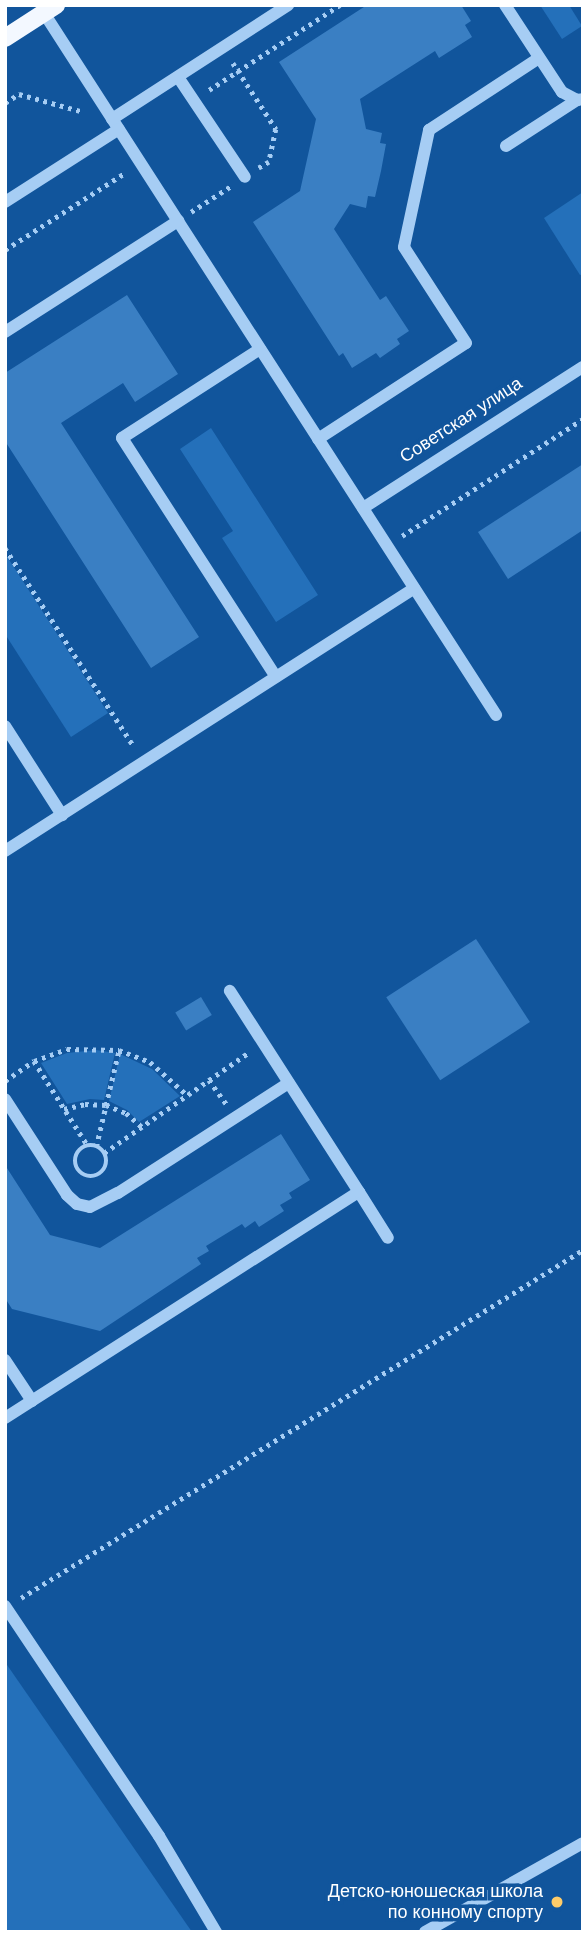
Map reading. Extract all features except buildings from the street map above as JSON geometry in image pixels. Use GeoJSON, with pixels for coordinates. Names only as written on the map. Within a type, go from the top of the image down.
{"type":"FeatureCollection","features":[{"type":"Feature","properties":{"kind":"main road"},"geometry":{"type":"LineString","coordinates":[[5,38],[50,9]]}},
{"type":"Feature","properties":{"kind":"lane"},"geometry":{"type":"LineString","coordinates":[[5,202],[178,76],[288,5]]}},
{"type":"Feature","properties":{"kind":"lane"},"geometry":{"type":"LineString","coordinates":[[505,5],[562,92],[580,100]]}},
{"type":"Feature","properties":{"kind":"lane"},"geometry":{"type":"LineString","coordinates":[[50,9],[115,124],[496,715]]}},
{"type":"Feature","properties":{"kind":"lane"},"geometry":{"type":"LineString","coordinates":[[318,439],[466,343],[404,247],[429,130],[539,58]]}},
{"type":"Feature","properties":{"kind":"lane"},"geometry":{"type":"LineString","coordinates":[[178,76],[244,177]]}},
{"type":"Feature","properties":{"kind":"lane"},"geometry":{"type":"LineString","coordinates":[[506,146],[580,100]]}},
{"type":"Feature","properties":{"kind":"lane"},"geometry":{"type":"LineString","coordinates":[[5,332],[178,221]]}},
{"type":"Feature","properties":{"kind":"lane"},"geometry":{"type":"LineString","coordinates":[[260,349],[122,438],[276,677]]}},
{"type":"Feature","properties":{"kind":"lane","name":"Советская улица"},"geometry":{"type":"LineString","coordinates":[[363,508],[583,367]]}},
{"type":"Feature","properties":{"kind":"lane"},"geometry":{"type":"LineString","coordinates":[[5,851],[414,587]]}},
{"type":"Feature","properties":{"kind":"lane"},"geometry":{"type":"LineString","coordinates":[[5,726],[62,815]]}},
{"type":"Feature","properties":{"kind":"lane"},"geometry":{"type":"LineString","coordinates":[[230,990],[388,1237]]}},
{"type":"Feature","properties":{"kind":"lane"},"geometry":{"type":"LineString","coordinates":[[5,1099],[67,1195],[83,1206],[98,1205],[289,1083]]}},
{"type":"Feature","properties":{"kind":"lane"},"geometry":{"type":"LineString","coordinates":[[5,1418],[359,1192]]}},
{"type":"Feature","properties":{"kind":"lane"},"geometry":{"type":"LineString","coordinates":[[5,1360],[32,1401]]}},
{"type":"Feature","properties":{"kind":"lane"},"geometry":{"type":"LineString","coordinates":[[6,1607],[159,1836],[216,1932]]}},
{"type":"Feature","properties":{"kind":"lane"},"geometry":{"type":"LineString","coordinates":[[425,1932],[583,1843]]}},
{"type":"Feature","properties":{"kind":"path"},"geometry":{"type":"LineString","coordinates":[[194,100],[340,5]]}},
{"type":"Feature","properties":{"kind":"path"},"geometry":{"type":"LineString","coordinates":[[178,221],[269,162],[276,129],[223,47]]}},
{"type":"Feature","properties":{"kind":"path"},"geometry":{"type":"LineString","coordinates":[[5,103],[19,94],[115,124]]}},
{"type":"Feature","properties":{"kind":"path"},"geometry":{"type":"LineString","coordinates":[[5,250],[140,163]]}},
{"type":"Feature","properties":{"kind":"path"},"geometry":{"type":"LineString","coordinates":[[387,545],[583,419]]}},
{"type":"Feature","properties":{"kind":"path"},"geometry":{"type":"LineString","coordinates":[[5,548],[144,763]]}},
{"type":"Feature","properties":{"kind":"path"},"geometry":{"type":"LineString","coordinates":[[104,1153],[263,1042]]}},
{"type":"Feature","properties":{"kind":"path"},"geometry":{"type":"LineString","coordinates":[[5,1081],[34,1062],[67,1049],[102,1047],[150,1062],[187,1095]]}},
{"type":"Feature","properties":{"kind":"path"},"geometry":{"type":"LineString","coordinates":[[96,1147],[118,1050]]}},
{"type":"Feature","properties":{"kind":"path"},"geometry":{"type":"LineString","coordinates":[[34,1062],[88,1146]]}},
{"type":"Feature","properties":{"kind":"path"},"geometry":{"type":"LineString","coordinates":[[209,1080],[236,1117]]}},
{"type":"Feature","properties":{"kind":"path"},"geometry":{"type":"LineString","coordinates":[[64,1109],[85,1104],[106,1105],[126,1113],[142,1127]]}},
{"type":"Feature","properties":{"kind":"path"},"geometry":{"type":"LineString","coordinates":[[88,1146],[96,1147],[104,1153],[104,1170],[95,1177],[83,1175],[75,1160],[77,1153],[88,1146]]}},
{"type":"Feature","properties":{"kind":"path"},"geometry":{"type":"LineString","coordinates":[[6,1607],[583,1250]]}},
{"type":"Feature","properties":{"kind":"shaded area"},"geometry":{"type":"Polygon","coordinates":[[[540,5],[569,5],[582,26],[562,39],[540,5]]]}},
{"type":"Feature","properties":{"kind":"shaded area"},"geometry":{"type":"Polygon","coordinates":[[[583,192],[583,274],[580,275],[544,218],[583,192]]]}},
{"type":"Feature","properties":{"kind":"shaded area"},"geometry":{"type":"Polygon","coordinates":[[[211,428],[318,595],[276,622],[222,538],[233,531],[180,449],[211,428]]]}},
{"type":"Feature","properties":{"kind":"shaded area"},"geometry":{"type":"Polygon","coordinates":[[[6,555],[108,713],[71,737],[5,634],[6,555]]]}},
{"type":"Feature","properties":{"kind":"shaded area"},"geometry":{"type":"Polygon","coordinates":[[[96,1050],[115,1053],[104,1100],[90,1099],[67,1104],[41,1063],[67,1053],[96,1050]]]}},
{"type":"Feature","properties":{"kind":"shaded area"},"geometry":{"type":"Polygon","coordinates":[[[120,1054],[152,1069],[180,1096],[139,1122],[127,1110],[109,1101],[120,1054]]]}},
{"type":"Feature","properties":{"kind":"shaded area"},"geometry":{"type":"Polygon","coordinates":[[[5,1662],[192,1932],[5,1932],[5,1662]]]}},
{"type":"Feature","properties":{"kind":"place","name":"Детско-юношеская школа по конному спорту"},"geometry":{"type":"Point","coordinates":[557,1902]}}]}
